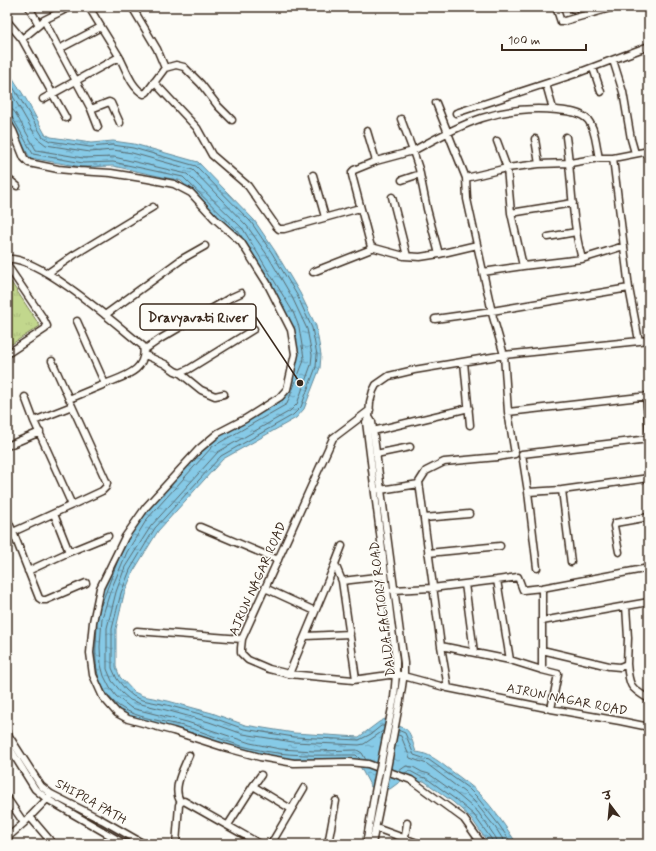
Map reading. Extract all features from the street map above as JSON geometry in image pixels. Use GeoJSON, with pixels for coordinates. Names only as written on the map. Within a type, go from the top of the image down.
{"type":"FeatureCollection","features":[{"type":"Feature","properties":{"kind":"street"},"geometry":{"type":"LineString","coordinates":[[29,7],[39,25]]}},
{"type":"Feature","properties":{"kind":"street"},"geometry":{"type":"LineString","coordinates":[[22,39],[44,20],[60,9],[69,7]]}},
{"type":"Feature","properties":{"kind":"street"},"geometry":{"type":"LineString","coordinates":[[89,7],[134,85],[140,92],[144,94],[165,68],[176,65],[184,67],[232,120]]}},
{"type":"Feature","properties":{"kind":"street"},"geometry":{"type":"LineString","coordinates":[[132,7],[157,49],[165,68]]}},
{"type":"Feature","properties":{"kind":"street"},"geometry":{"type":"LineString","coordinates":[[556,7],[561,22],[595,10],[614,7]]}},
{"type":"Feature","properties":{"kind":"street"},"geometry":{"type":"LineString","coordinates":[[573,7],[574,9],[578,7]]}},
{"type":"Feature","properties":{"kind":"street"},"geometry":{"type":"LineString","coordinates":[[44,20],[91,109],[98,127]]}},
{"type":"Feature","properties":{"kind":"street"},"geometry":{"type":"LineString","coordinates":[[7,21],[22,39],[66,118]]}},
{"type":"Feature","properties":{"kind":"street"},"geometry":{"type":"LineString","coordinates":[[59,49],[101,27]]}},
{"type":"Feature","properties":{"kind":"street"},"geometry":{"type":"LineString","coordinates":[[456,113],[593,68],[649,46]]}},
{"type":"Feature","properties":{"kind":"street"},"geometry":{"type":"LineString","coordinates":[[43,99],[119,57]]}},
{"type":"Feature","properties":{"kind":"street"},"geometry":{"type":"LineString","coordinates":[[613,60],[624,92],[631,138],[635,153]]}},
{"type":"Feature","properties":{"kind":"street"},"geometry":{"type":"LineString","coordinates":[[593,68],[601,92]]}},
{"type":"Feature","properties":{"kind":"street"},"geometry":{"type":"LineString","coordinates":[[154,82],[197,128],[212,155],[248,186],[276,226],[279,228],[284,229],[360,208]]}},
{"type":"Feature","properties":{"kind":"street"},"geometry":{"type":"LineString","coordinates":[[546,84],[553,109]]}},
{"type":"Feature","properties":{"kind":"street"},"geometry":{"type":"LineString","coordinates":[[91,109],[109,102],[111,103],[120,123]]}},
{"type":"Feature","properties":{"kind":"street"},"geometry":{"type":"LineString","coordinates":[[436,103],[466,178],[467,199],[492,311],[504,355],[508,412],[515,454]]}},
{"type":"Feature","properties":{"kind":"street"},"geometry":{"type":"LineString","coordinates":[[371,247],[352,172],[376,161],[413,151],[447,131],[468,122],[519,109],[553,109],[577,113],[587,119],[593,129],[598,158]]}},
{"type":"Feature","properties":{"kind":"street"},"geometry":{"type":"LineString","coordinates":[[401,119],[420,174],[427,209],[439,254]]}},
{"type":"Feature","properties":{"kind":"street"},"geometry":{"type":"LineString","coordinates":[[7,121],[13,131],[24,158],[29,163],[58,169],[112,172],[148,178],[174,184],[191,193],[214,218],[241,242],[267,283],[291,330],[295,354],[287,390],[280,397],[245,419],[218,433],[199,449],[146,507],[125,537],[100,588],[93,622],[90,653],[93,674],[103,697],[117,712],[128,719],[253,755],[294,763],[349,762],[368,764],[404,777],[411,780],[464,819],[482,844]]}},
{"type":"Feature","properties":{"kind":"street"},"geometry":{"type":"LineString","coordinates":[[367,131],[376,161]]}},
{"type":"Feature","properties":{"kind":"street"},"geometry":{"type":"LineString","coordinates":[[566,137],[570,163],[576,232],[582,259]]}},
{"type":"Feature","properties":{"kind":"street"},"geometry":{"type":"LineString","coordinates":[[535,139],[539,164]]}},
{"type":"Feature","properties":{"kind":"street"},"geometry":{"type":"LineString","coordinates":[[497,141],[507,168],[511,213],[522,266]]}},
{"type":"Feature","properties":{"kind":"street"},"geometry":{"type":"LineString","coordinates":[[466,178],[507,168],[539,164],[570,163],[598,158],[613,158],[649,151]]}},
{"type":"Feature","properties":{"kind":"street"},"geometry":{"type":"LineString","coordinates":[[613,158],[624,246],[639,341]]}},
{"type":"Feature","properties":{"kind":"street"},"geometry":{"type":"LineString","coordinates":[[314,174],[325,217]]}},
{"type":"Feature","properties":{"kind":"street"},"geometry":{"type":"LineString","coordinates":[[402,180],[420,174]]}},
{"type":"Feature","properties":{"kind":"street"},"geometry":{"type":"LineString","coordinates":[[7,178],[16,186]]}},
{"type":"Feature","properties":{"kind":"street"},"geometry":{"type":"LineString","coordinates":[[392,197],[407,256]]}},
{"type":"Feature","properties":{"kind":"street"},"geometry":{"type":"LineString","coordinates":[[511,213],[573,203]]}},
{"type":"Feature","properties":{"kind":"street"},"geometry":{"type":"LineString","coordinates":[[48,273],[74,255],[153,207]]}},
{"type":"Feature","properties":{"kind":"street"},"geometry":{"type":"LineString","coordinates":[[548,237],[576,232]]}},
{"type":"Feature","properties":{"kind":"street"},"geometry":{"type":"LineString","coordinates":[[371,247],[407,256],[420,257],[477,245]]}},
{"type":"Feature","properties":{"kind":"street"},"geometry":{"type":"LineString","coordinates":[[105,315],[182,259],[205,246]]}},
{"type":"Feature","properties":{"kind":"street"},"geometry":{"type":"LineString","coordinates":[[483,272],[582,259],[624,246]]}},
{"type":"Feature","properties":{"kind":"street"},"geometry":{"type":"LineString","coordinates":[[313,272],[369,250],[371,247]]}},
{"type":"Feature","properties":{"kind":"street"},"geometry":{"type":"LineString","coordinates":[[7,259],[14,258],[48,273],[105,315],[143,346],[145,353],[166,364],[175,371],[180,372],[201,390],[215,396],[224,394]]}},
{"type":"Feature","properties":{"kind":"street"},"geometry":{"type":"LineString","coordinates":[[7,265],[47,326],[45,329],[9,353],[7,360]]}},
{"type":"Feature","properties":{"kind":"street"},"geometry":{"type":"LineString","coordinates":[[7,277],[14,274]]}},
{"type":"Feature","properties":{"kind":"street"},"geometry":{"type":"LineString","coordinates":[[435,319],[630,288]]}},
{"type":"Feature","properties":{"kind":"street"},"geometry":{"type":"LineString","coordinates":[[69,399],[139,368],[145,353],[160,339],[241,293]]}},
{"type":"Feature","properties":{"kind":"street"},"geometry":{"type":"LineString","coordinates":[[77,321],[105,384]]}},
{"type":"Feature","properties":{"kind":"street"},"geometry":{"type":"LineString","coordinates":[[180,372],[189,369],[254,329]]}},
{"type":"Feature","properties":{"kind":"street","name":"DALDA FACTORY ROAD"},"geometry":{"type":"LineString","coordinates":[[372,844],[381,800],[397,699],[390,613],[366,422],[369,417],[371,397],[376,385],[389,376],[414,370],[504,355],[649,340]]}},
{"type":"Feature","properties":{"kind":"street"},"geometry":{"type":"LineString","coordinates":[[7,535],[102,491],[106,487],[107,483],[52,361]]}},
{"type":"Feature","properties":{"kind":"street"},"geometry":{"type":"LineString","coordinates":[[464,362],[470,425]]}},
{"type":"Feature","properties":{"kind":"street"},"geometry":{"type":"LineString","coordinates":[[508,412],[648,396],[649,431]]}},
{"type":"Feature","properties":{"kind":"street"},"geometry":{"type":"LineString","coordinates":[[25,397],[34,421],[72,505]]}},
{"type":"Feature","properties":{"kind":"street"},"geometry":{"type":"LineString","coordinates":[[34,421],[72,406]]}},
{"type":"Feature","properties":{"kind":"street"},"geometry":{"type":"LineString","coordinates":[[373,431],[469,408]]}},
{"type":"Feature","properties":{"kind":"street","name":"AJRUN NAGAR ROAD"},"geometry":{"type":"LineString","coordinates":[[370,410],[333,438],[242,639],[241,653],[248,660],[270,669],[289,674],[356,679],[396,674],[448,688],[551,709],[620,720],[649,727]]}},
{"type":"Feature","properties":{"kind":"street","name":"DALDA FACTORY ROAD"},"geometry":{"type":"LineString","coordinates":[[366,844],[374,797],[397,699],[404,677],[404,663],[393,590],[372,422],[369,417]]}},
{"type":"Feature","properties":{"kind":"street"},"geometry":{"type":"LineString","coordinates":[[7,446],[40,432]]}},
{"type":"Feature","properties":{"kind":"street"},"geometry":{"type":"LineString","coordinates":[[448,688],[432,588],[419,484],[426,471],[444,462],[649,439]]}},
{"type":"Feature","properties":{"kind":"street"},"geometry":{"type":"LineString","coordinates":[[376,454],[410,447]]}},
{"type":"Feature","properties":{"kind":"street"},"geometry":{"type":"LineString","coordinates":[[522,454],[537,568]]}},
{"type":"Feature","properties":{"kind":"street"},"geometry":{"type":"LineString","coordinates":[[528,492],[562,490],[649,478]]}},
{"type":"Feature","properties":{"kind":"street"},"geometry":{"type":"LineString","coordinates":[[380,490],[419,484]]}},
{"type":"Feature","properties":{"kind":"street"},"geometry":{"type":"LineString","coordinates":[[562,490],[571,562]]}},
{"type":"Feature","properties":{"kind":"street"},"geometry":{"type":"LineString","coordinates":[[54,514],[69,552]]}},
{"type":"Feature","properties":{"kind":"street"},"geometry":{"type":"LineString","coordinates":[[424,518],[469,514]]}},
{"type":"Feature","properties":{"kind":"street"},"geometry":{"type":"LineString","coordinates":[[619,552],[614,526],[615,523],[649,517]]}},
{"type":"Feature","properties":{"kind":"street"},"geometry":{"type":"LineString","coordinates":[[7,519],[39,598],[42,600],[86,583]]}},
{"type":"Feature","properties":{"kind":"street"},"geometry":{"type":"LineString","coordinates":[[200,527],[278,560]]}},
{"type":"Feature","properties":{"kind":"street"},"geometry":{"type":"LineString","coordinates":[[28,571],[108,536]]}},
{"type":"Feature","properties":{"kind":"street"},"geometry":{"type":"LineString","coordinates":[[289,674],[342,546]]}},
{"type":"Feature","properties":{"kind":"street"},"geometry":{"type":"LineString","coordinates":[[428,553],[500,546]]}},
{"type":"Feature","properties":{"kind":"street"},"geometry":{"type":"LineString","coordinates":[[335,564],[342,581],[356,679]]}},
{"type":"Feature","properties":{"kind":"street"},"geometry":{"type":"LineString","coordinates":[[393,590],[432,588],[518,577],[522,590],[542,588],[649,568]]}},
{"type":"Feature","properties":{"kind":"street"},"geometry":{"type":"LineString","coordinates":[[342,581],[385,576]]}},
{"type":"Feature","properties":{"kind":"street"},"geometry":{"type":"LineString","coordinates":[[497,580],[510,660]]}},
{"type":"Feature","properties":{"kind":"street"},"geometry":{"type":"LineString","coordinates":[[465,584],[474,652]]}},
{"type":"Feature","properties":{"kind":"street"},"geometry":{"type":"LineString","coordinates":[[265,588],[315,610]]}},
{"type":"Feature","properties":{"kind":"street"},"geometry":{"type":"LineString","coordinates":[[542,588],[542,670]]}},
{"type":"Feature","properties":{"kind":"street"},"geometry":{"type":"LineString","coordinates":[[542,621],[649,602]]}},
{"type":"Feature","properties":{"kind":"street"},"geometry":{"type":"LineString","coordinates":[[626,606],[628,638],[627,664],[629,681],[635,691],[649,699]]}},
{"type":"Feature","properties":{"kind":"street"},"geometry":{"type":"LineString","coordinates":[[137,631],[242,639]]}},
{"type":"Feature","properties":{"kind":"street"},"geometry":{"type":"LineString","coordinates":[[306,636],[350,634]]}},
{"type":"Feature","properties":{"kind":"street"},"geometry":{"type":"LineString","coordinates":[[441,646],[510,660],[558,674],[551,709]]}},
{"type":"Feature","properties":{"kind":"street"},"geometry":{"type":"LineString","coordinates":[[542,650],[609,666],[620,667],[627,664]]}},
{"type":"Feature","properties":{"kind":"street","name":"SHIPRA PATH"},"geometry":{"type":"LineString","coordinates":[[7,733],[49,796],[125,844]]}},
{"type":"Feature","properties":{"kind":"street","name":"SHIPRA PATH"},"geometry":{"type":"LineString","coordinates":[[7,744],[35,789],[102,820],[144,844]]}},
{"type":"Feature","properties":{"kind":"street"},"geometry":{"type":"LineString","coordinates":[[176,844],[178,815],[181,802],[177,794],[177,789],[188,755]]}},
{"type":"Feature","properties":{"kind":"street"},"geometry":{"type":"LineString","coordinates":[[228,825],[261,775]]}},
{"type":"Feature","properties":{"kind":"street"},"geometry":{"type":"LineString","coordinates":[[253,786],[291,809]]}},
{"type":"Feature","properties":{"kind":"street"},"geometry":{"type":"LineString","coordinates":[[271,844],[304,788]]}},
{"type":"Feature","properties":{"kind":"street"},"geometry":{"type":"LineString","coordinates":[[7,838],[30,817],[49,796]]}},
{"type":"Feature","properties":{"kind":"street"},"geometry":{"type":"LineString","coordinates":[[7,798],[24,823]]}},
{"type":"Feature","properties":{"kind":"street"},"geometry":{"type":"LineString","coordinates":[[181,802],[184,801],[260,844]]}},
{"type":"Feature","properties":{"kind":"street"},"geometry":{"type":"LineString","coordinates":[[328,844],[336,801]]}},
{"type":"Feature","properties":{"kind":"street"},"geometry":{"type":"LineString","coordinates":[[30,817],[54,844]]}},
{"type":"Feature","properties":{"kind":"street"},"geometry":{"type":"LineString","coordinates":[[405,841],[407,823]]}},
{"type":"Feature","properties":{"kind":"street"},"geometry":{"type":"LineString","coordinates":[[376,828],[405,841],[420,844]]}},
{"type":"Feature","properties":{"kind":"green space"},"geometry":{"type":"Polygon","coordinates":[[[9,279],[40,326],[7,347],[7,280],[9,279]]]}},
{"type":"Feature","properties":{"kind":"water"},"geometry":{"type":"Polygon","coordinates":[[[7,69],[26,99],[45,134],[51,137],[91,143],[113,141],[134,144],[198,162],[254,220],[275,251],[300,293],[316,326],[321,355],[320,368],[304,409],[296,418],[223,459],[158,531],[133,572],[124,594],[116,629],[116,667],[120,677],[134,692],[143,696],[212,713],[245,725],[294,733],[359,737],[385,719],[387,723],[401,727],[408,731],[416,752],[436,759],[476,790],[495,812],[517,844],[489,844],[471,818],[453,802],[424,781],[421,782],[409,775],[390,789],[371,787],[356,759],[314,760],[279,758],[248,752],[184,731],[127,716],[109,702],[95,679],[91,647],[102,589],[140,513],[207,440],[280,398],[295,360],[290,328],[235,234],[181,181],[113,166],[82,167],[30,158],[7,116],[7,69]]]}},
{"type":"Feature","properties":{"kind":"place","name":"Dravyavati River"},"geometry":{"type":"Point","coordinates":[300,383]}}]}
